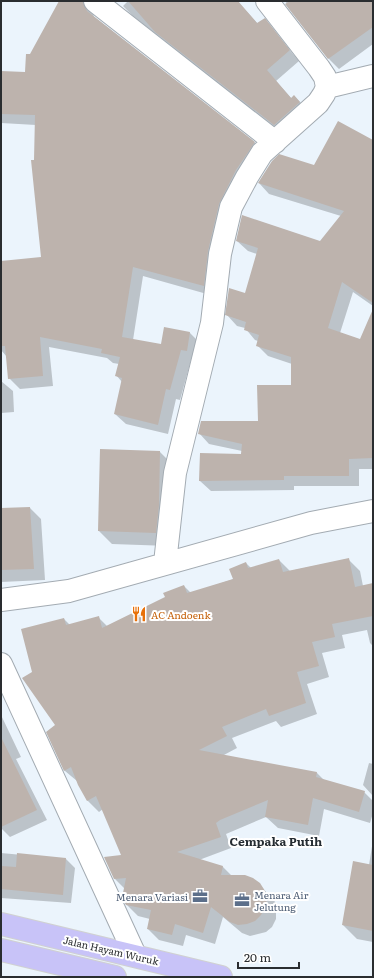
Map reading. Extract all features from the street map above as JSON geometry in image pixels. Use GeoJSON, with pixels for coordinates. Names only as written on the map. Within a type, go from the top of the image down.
{"type":"FeatureCollection","features":[{"type":"Feature","properties":{"kind":"main road","name":"Jalan Hayam Wuruk"},"geometry":{"type":"LineString","coordinates":[[1,924],[135,955],[221,977]]}},
{"type":"Feature","properties":{"kind":"main road"},"geometry":{"type":"LineString","coordinates":[[1,950],[115,977]]}},
{"type":"Feature","properties":{"kind":"street"},"geometry":{"type":"LineString","coordinates":[[95,1],[275,142]]}},
{"type":"Feature","properties":{"kind":"street"},"geometry":{"type":"LineString","coordinates":[[165,563],[175,473],[212,323],[220,254],[231,207],[262,153],[318,103],[327,87],[325,77],[319,68],[267,1]]}},
{"type":"Feature","properties":{"kind":"street"},"geometry":{"type":"LineString","coordinates":[[327,87],[373,76]]}},
{"type":"Feature","properties":{"kind":"street"},"geometry":{"type":"LineString","coordinates":[[1,600],[69,591],[311,523],[373,511]]}},
{"type":"Feature","properties":{"kind":"street"},"geometry":{"type":"LineString","coordinates":[[1,664],[135,955]]}},
{"type":"Feature","properties":{"kind":"building"},"geometry":{"type":"Polygon","coordinates":[[[59,1],[83,1],[87,11],[255,142],[236,170],[219,204],[208,251],[204,286],[133,267],[122,337],[161,344],[164,327],[190,332],[187,351],[181,350],[170,390],[166,389],[158,425],[114,414],[122,378],[115,376],[120,357],[101,353],[102,349],[40,337],[43,376],[8,379],[5,346],[1,346],[1,261],[41,257],[31,160],[34,160],[35,115],[1,114],[1,71],[25,72],[26,54],[30,54],[59,1]]]}},
{"type":"Feature","properties":{"kind":"building"},"geometry":{"type":"Polygon","coordinates":[[[128,1],[238,1],[257,23],[265,18],[290,50],[267,70],[291,98],[294,95],[300,102],[274,125],[155,32],[128,1]]]}},
{"type":"Feature","properties":{"kind":"building"},"geometry":{"type":"Polygon","coordinates":[[[290,1],[373,1],[373,27],[328,59],[285,4],[290,1]]]}},
{"type":"Feature","properties":{"kind":"building"},"geometry":{"type":"Polygon","coordinates":[[[338,121],[373,140],[373,303],[342,282],[328,328],[360,339],[373,309],[373,458],[349,459],[349,476],[284,476],[284,480],[199,481],[200,453],[241,454],[242,444],[198,434],[201,421],[258,421],[257,385],[291,385],[291,357],[256,346],[259,335],[244,330],[246,322],[225,315],[229,288],[245,293],[258,248],[236,241],[242,215],[320,241],[344,211],[258,183],[272,161],[279,154],[314,165],[338,121]]]}},
{"type":"Feature","properties":{"kind":"building"},"geometry":{"type":"Polygon","coordinates":[[[100,449],[160,451],[159,505],[156,533],[98,531],[100,449]]]}},
{"type":"Feature","properties":{"kind":"building"},"geometry":{"type":"Polygon","coordinates":[[[30,507],[34,569],[1,570],[1,508],[30,507]]]}},
{"type":"Feature","properties":{"kind":"building"},"geometry":{"type":"Polygon","coordinates":[[[349,558],[355,587],[373,583],[373,616],[332,624],[335,637],[312,642],[319,666],[297,672],[306,703],[269,716],[266,709],[222,727],[227,736],[199,750],[317,772],[316,777],[365,791],[359,812],[313,798],[308,825],[265,817],[268,800],[220,820],[216,823],[221,837],[177,852],[223,866],[221,875],[245,875],[260,883],[265,891],[267,899],[265,908],[261,915],[255,921],[238,925],[230,922],[211,907],[203,933],[175,924],[172,935],[147,929],[151,910],[126,905],[122,898],[126,878],[114,879],[104,857],[121,855],[96,796],[87,801],[78,785],[71,767],[64,771],[46,732],[55,725],[22,678],[32,672],[21,629],[64,618],[66,625],[99,616],[102,628],[165,597],[163,593],[184,585],[187,593],[233,579],[229,569],[246,562],[248,568],[279,559],[283,572],[349,558]]]}},
{"type":"Feature","properties":{"kind":"building"},"geometry":{"type":"Polygon","coordinates":[[[1,737],[37,810],[1,827],[1,737]]]}},
{"type":"Feature","properties":{"kind":"building"},"geometry":{"type":"Polygon","coordinates":[[[17,853],[66,858],[63,895],[1,889],[1,866],[16,867],[17,853]]]}},
{"type":"Feature","properties":{"kind":"building"},"geometry":{"type":"Polygon","coordinates":[[[353,861],[373,865],[373,931],[342,925],[353,861]]]}},
{"type":"Feature","properties":{"kind":"place","name":"AC Andoenk"},"geometry":{"type":"Point","coordinates":[139,614]}},
{"type":"Feature","properties":{"kind":"place","name":"Menara Variasi"},"geometry":{"type":"Point","coordinates":[200,896]}},
{"type":"Feature","properties":{"kind":"place","name":"Menara Air Jelutung"},"geometry":{"type":"Point","coordinates":[242,900]}},
{"type":"Feature","properties":{"kind":"district","name":"Cempaka Putih"},"geometry":{"type":"Point","coordinates":[276,841]}}]}
